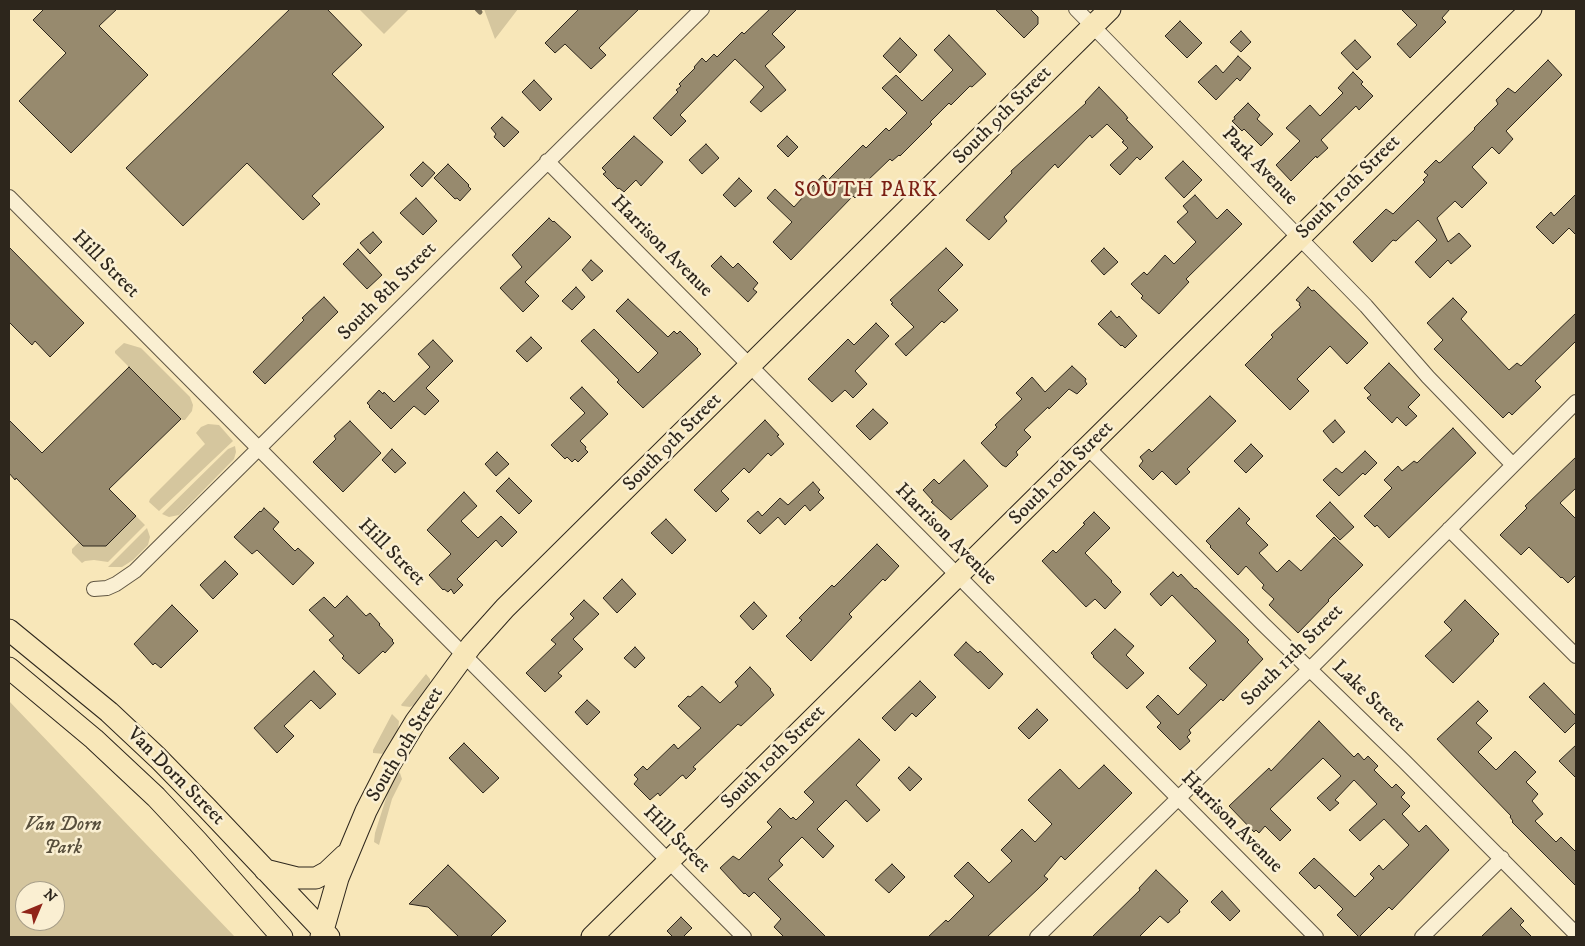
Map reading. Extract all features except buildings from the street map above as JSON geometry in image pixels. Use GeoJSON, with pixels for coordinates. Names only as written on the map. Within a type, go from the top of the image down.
{"type":"FeatureCollection","features":[{"type":"Feature","properties":{"kind":"main road","name":"South 9th Street"},"geometry":{"type":"LineString","coordinates":[[320,936],[348,853],[366,811],[405,738],[464,655],[512,602],[1110,9]]}},
{"type":"Feature","properties":{"kind":"main road","name":"South 10th Street"},"geometry":{"type":"LineString","coordinates":[[592,937],[1531,9]]}},
{"type":"Feature","properties":{"kind":"main road","name":"Van Dorn Street"},"geometry":{"type":"LineString","coordinates":[[9,630],[133,734],[195,795],[249,853],[320,936]]}},
{"type":"Feature","properties":{"kind":"main road","name":"Van Dorn Street"},"geometry":{"type":"LineString","coordinates":[[9,668],[94,739],[156,797],[282,937]]}},
{"type":"Feature","properties":{"kind":"main road"},"geometry":{"type":"LineString","coordinates":[[249,853],[283,898],[320,936]]}},
{"type":"Feature","properties":{"kind":"main road"},"geometry":{"type":"LineString","coordinates":[[264,870],[297,878],[316,878],[327,872],[348,853]]}},
{"type":"Feature","properties":{"kind":"street","name":"South 8th Street"},"geometry":{"type":"LineString","coordinates":[[94,590],[116,584],[135,571],[702,9]]}},
{"type":"Feature","properties":{"kind":"street","name":"Park Avenue"},"geometry":{"type":"LineString","coordinates":[[1076,9],[1366,306],[1428,378],[1513,465]]}},
{"type":"Feature","properties":{"kind":"street","name":"Harrison Avenue"},"geometry":{"type":"LineString","coordinates":[[547,161],[1316,937]]}},
{"type":"Feature","properties":{"kind":"street","name":"Hill Street"},"geometry":{"type":"LineString","coordinates":[[9,197],[744,937]]}},
{"type":"Feature","properties":{"kind":"street","name":"South 11th Street"},"geometry":{"type":"LineString","coordinates":[[1037,937],[1310,669],[1576,402]]}},
{"type":"Feature","properties":{"kind":"street","name":"Lake Street"},"geometry":{"type":"LineString","coordinates":[[1088,448],[1502,858],[1576,934]]}},
{"type":"Feature","properties":{"kind":"street"},"geometry":{"type":"LineString","coordinates":[[1449,529],[1576,656]]}},
{"type":"Feature","properties":{"kind":"street"},"geometry":{"type":"LineString","coordinates":[[1422,937],[1502,858]]}},
{"type":"Feature","properties":{"kind":"green space"},"geometry":{"type":"Polygon","coordinates":[[[359,9],[409,9],[384,34],[359,9]]]}},
{"type":"Feature","properties":{"kind":"green space"},"geometry":{"type":"Polygon","coordinates":[[[484,9],[518,9],[495,39],[484,9]]]}},
{"type":"Feature","properties":{"kind":"green space"},"geometry":{"type":"Polygon","coordinates":[[[124,343],[141,348],[190,397],[193,405],[192,411],[185,420],[182,420],[115,353],[124,343]]]}},
{"type":"Feature","properties":{"kind":"green space"},"geometry":{"type":"Polygon","coordinates":[[[208,424],[219,425],[233,441],[159,511],[149,502],[150,499],[205,444],[196,433],[201,427],[208,424]]]}},
{"type":"Feature","properties":{"kind":"green space"},"geometry":{"type":"Polygon","coordinates":[[[235,446],[234,459],[179,515],[169,517],[162,514],[228,449],[235,446]]]}},
{"type":"Feature","properties":{"kind":"green space"},"geometry":{"type":"Polygon","coordinates":[[[136,516],[145,525],[108,562],[94,560],[82,563],[72,553],[72,549],[79,542],[83,545],[106,546],[136,516]]]}},
{"type":"Feature","properties":{"kind":"green space"},"geometry":{"type":"Polygon","coordinates":[[[147,528],[150,537],[148,545],[133,560],[122,567],[108,567],[147,528]]]}},
{"type":"Feature","properties":{"kind":"green space"},"geometry":{"type":"Polygon","coordinates":[[[426,674],[430,679],[430,683],[416,704],[410,707],[402,706],[401,705],[426,674]]]}},
{"type":"Feature","properties":{"kind":"green space","name":"Van Dorn Park"},"geometry":{"type":"Polygon","coordinates":[[[9,701],[235,937],[9,937],[9,701]]]}},
{"type":"Feature","properties":{"kind":"green space"},"geometry":{"type":"Polygon","coordinates":[[[392,714],[399,721],[398,731],[385,754],[373,753],[373,750],[392,714]]]}},
{"type":"Feature","properties":{"kind":"green space"},"geometry":{"type":"Polygon","coordinates":[[[396,772],[400,773],[402,779],[392,799],[379,845],[374,842],[375,833],[396,772]]]}},
{"type":"Feature","properties":{"kind":"waterway"},"geometry":{"type":"LineString","coordinates":[[477,9],[480,12]]}},
{"type":"Feature","properties":{"kind":"district","name":"SOUTH PARK"},"geometry":{"type":"Point","coordinates":[866,192]}}]}
